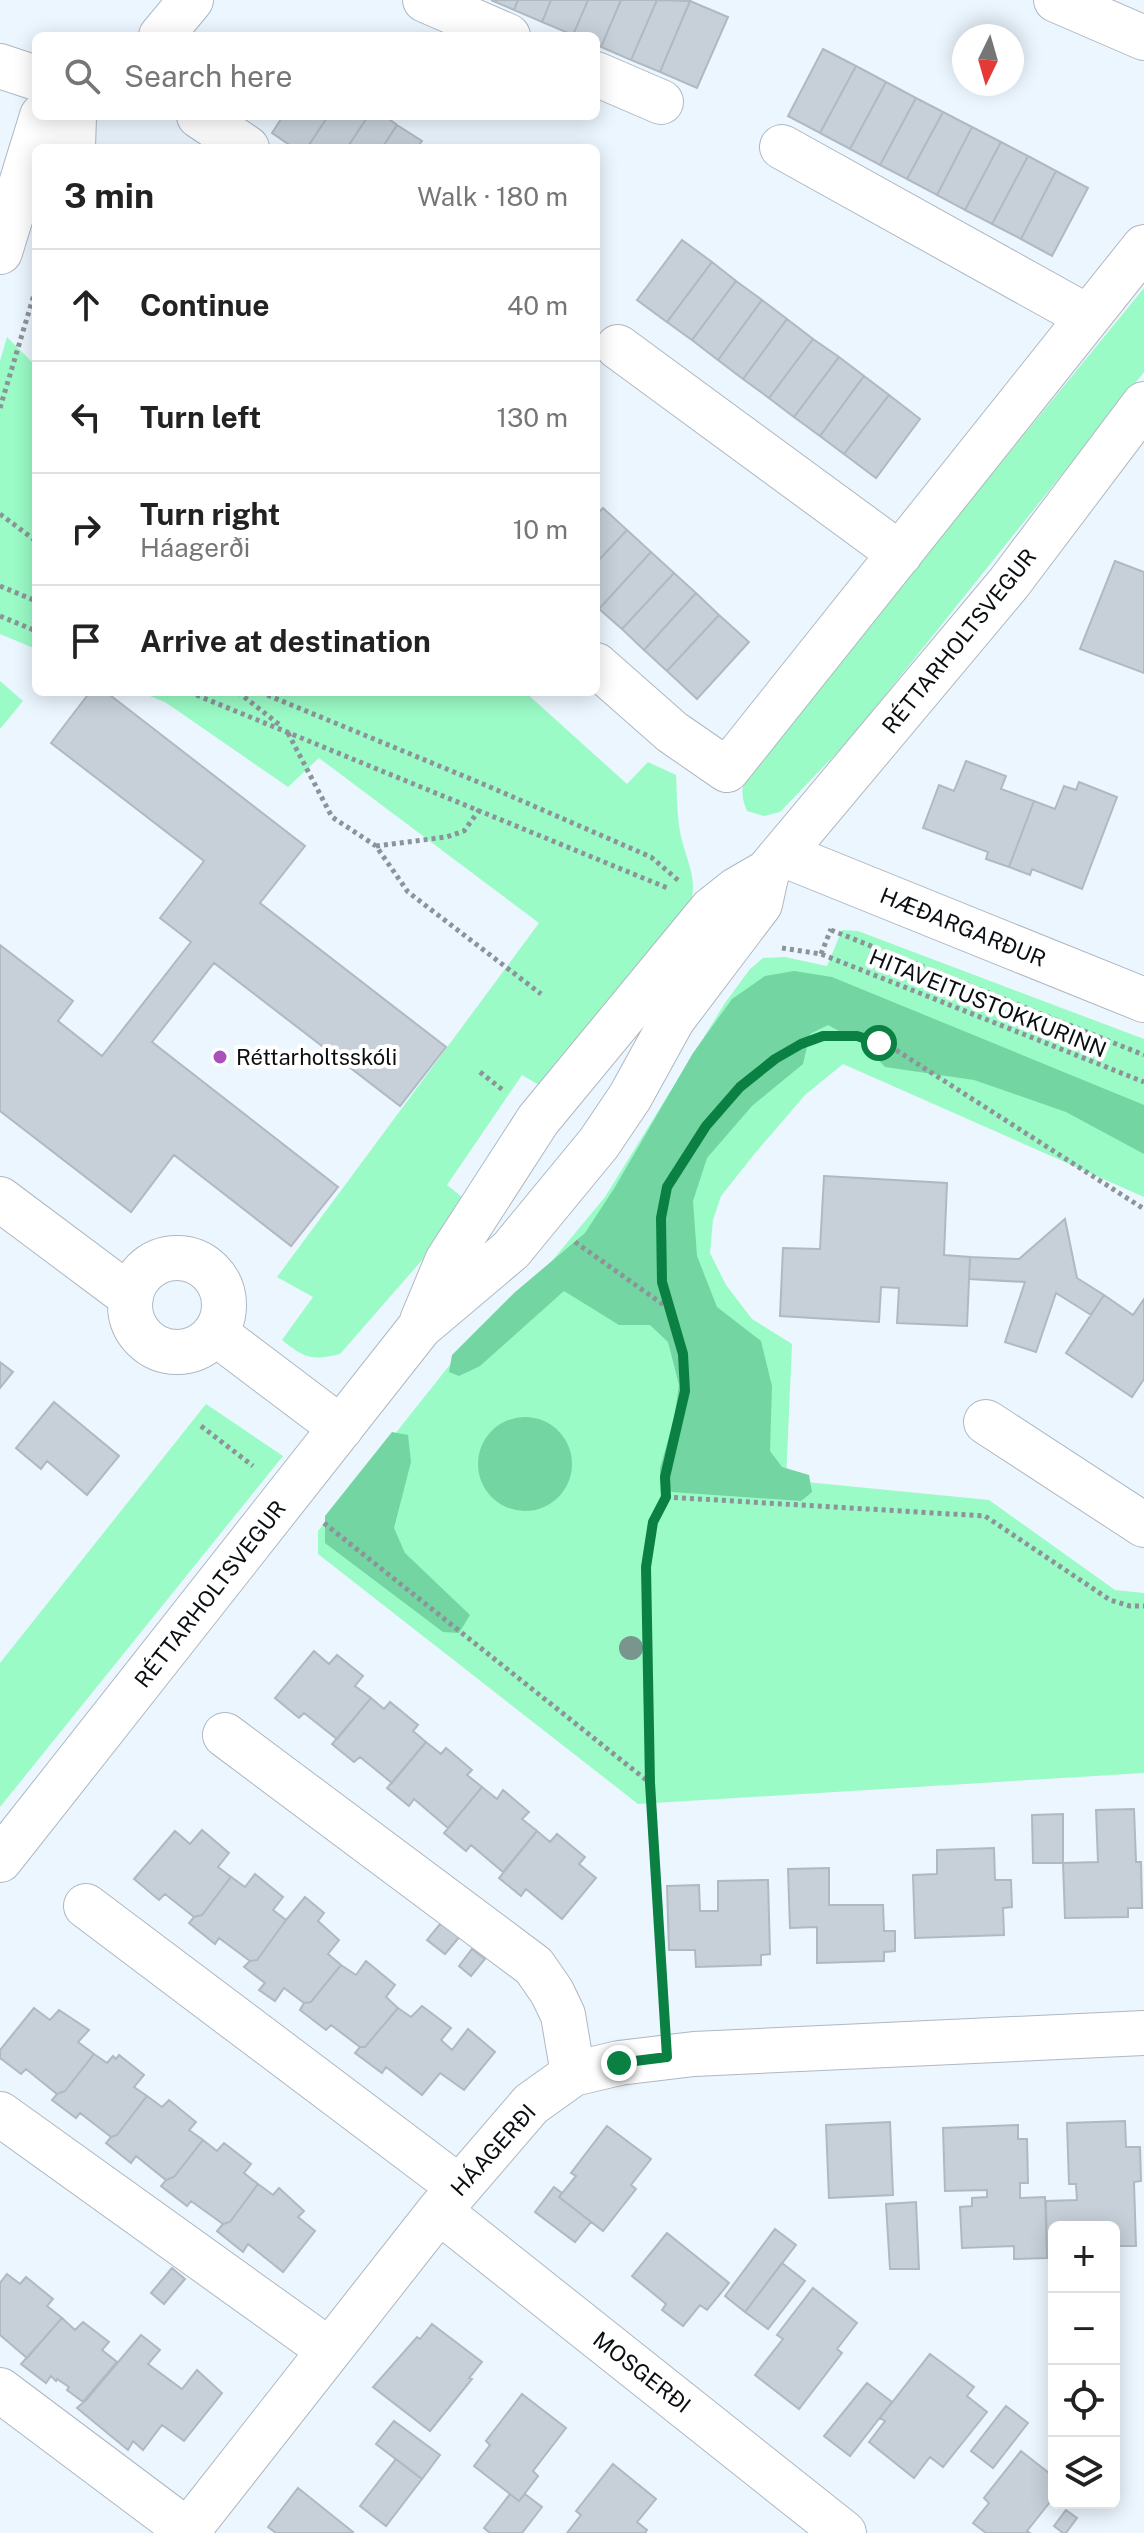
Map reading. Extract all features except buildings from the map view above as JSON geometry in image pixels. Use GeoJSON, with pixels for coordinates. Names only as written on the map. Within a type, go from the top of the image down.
{"type":"FeatureCollection","features":[{"type":"Feature","properties":{"kind":"street"},"geometry":{"type":"LineString","coordinates":[[164,32],[191,0]]}},
{"type":"Feature","properties":{"kind":"street"},"geometry":{"type":"LineString","coordinates":[[425,0],[499,32]]}},
{"type":"Feature","properties":{"kind":"street"},"geometry":{"type":"LineString","coordinates":[[1056,0],[1144,38]]}},
{"type":"Feature","properties":{"kind":"street"},"geometry":{"type":"LineString","coordinates":[[0,66],[32,77]]}},
{"type":"Feature","properties":{"kind":"street"},"geometry":{"type":"LineString","coordinates":[[600,76],[661,102]]}},
{"type":"Feature","properties":{"kind":"street"},"geometry":{"type":"LineString","coordinates":[[33,144],[41,120]]}},
{"type":"Feature","properties":{"kind":"street"},"geometry":{"type":"LineString","coordinates":[[73,144],[74,120]]}},
{"type":"Feature","properties":{"kind":"street"},"geometry":{"type":"LineString","coordinates":[[205,120],[241,144]]}},
{"type":"Feature","properties":{"kind":"street"},"geometry":{"type":"LineString","coordinates":[[782,147],[1088,317]]}},
{"type":"Feature","properties":{"kind":"street"},"geometry":{"type":"LineString","coordinates":[[0,252],[32,148]]}},
{"type":"Feature","properties":{"kind":"street"},"geometry":{"type":"LineString","coordinates":[[600,669],[672,732],[727,770],[1144,247]]}},
{"type":"Feature","properties":{"kind":"street"},"geometry":{"type":"LineString","coordinates":[[618,347],[900,554]]}},
{"type":"Feature","properties":{"kind":"street","name":"RÉTTARHOLTSVEGUR"},"geometry":{"type":"LineString","coordinates":[[420,1327],[447,1261],[538,1120],[712,909],[774,863],[1009,583],[1144,404]]}},
{"type":"Feature","properties":{"kind":"street","name":"RÉTTARHOLTSVEGUR"},"geometry":{"type":"LineString","coordinates":[[0,1860],[420,1327],[511,1250],[599,1143],[630,1097],[673,1019],[760,904],[774,863]]}},
{"type":"Feature","properties":{"kind":"street","name":"HÆÐARGARÐUR"},"geometry":{"type":"LineString","coordinates":[[774,863],[1144,1000]]}},
{"type":"Feature","properties":{"kind":"street"},"geometry":{"type":"LineString","coordinates":[[0,1199],[131,1297]]}},
{"type":"Feature","properties":{"kind":"street"},"geometry":{"type":"LineString","coordinates":[[173,1258],[189,1259],[202,1265],[214,1276],[224,1304],[222,1319],[215,1333],[203,1344],[173,1352],[158,1348],[145,1339],[136,1327],[131,1312],[131,1297],[136,1282],[145,1270],[173,1258]]}},
{"type":"Feature","properties":{"kind":"street"},"geometry":{"type":"LineString","coordinates":[[215,1333],[341,1428]]}},
{"type":"Feature","properties":{"kind":"street"},"geometry":{"type":"LineString","coordinates":[[986,1422],[1144,1525]]}},
{"type":"Feature","properties":{"kind":"street"},"geometry":{"type":"LineString","coordinates":[[225,1735],[534,1966],[563,2015],[573,2074]]}},
{"type":"Feature","properties":{"kind":"street","name":"MOSGERÐI"},"geometry":{"type":"LineString","coordinates":[[86,1906],[449,2199],[844,2533]]}},
{"type":"Feature","properties":{"kind":"street","name":"HÁAGERÐI"},"geometry":{"type":"LineString","coordinates":[[187,2532],[449,2199],[531,2104],[573,2074],[619,2063],[667,2057],[1144,2033]]}},
{"type":"Feature","properties":{"kind":"street"},"geometry":{"type":"LineString","coordinates":[[0,2114],[329,2350]]}},
{"type":"Feature","properties":{"kind":"street"},"geometry":{"type":"LineString","coordinates":[[0,2390],[187,2532]]}},
{"type":"Feature","properties":{"kind":"path"},"geometry":{"type":"LineString","coordinates":[[0,408],[32,301]]}},
{"type":"Feature","properties":{"kind":"path"},"geometry":{"type":"LineString","coordinates":[[0,514],[32,538]]}},
{"type":"Feature","properties":{"kind":"path"},"geometry":{"type":"LineString","coordinates":[[0,586],[32,599]]}},
{"type":"Feature","properties":{"kind":"path"},"geometry":{"type":"LineString","coordinates":[[0,616],[32,629]]}},
{"type":"Feature","properties":{"kind":"path"},"geometry":{"type":"LineString","coordinates":[[199,696],[638,876]]}},
{"type":"Feature","properties":{"kind":"path"},"geometry":{"type":"LineString","coordinates":[[243,696],[287,731],[332,817],[376,846],[408,892],[541,994]]}},
{"type":"Feature","properties":{"kind":"path"},"geometry":{"type":"LineString","coordinates":[[270,696],[651,857]]}},
{"type":"Feature","properties":{"kind":"path"},"geometry":{"type":"LineString","coordinates":[[376,846],[446,837],[464,831],[480,809]]}},
{"type":"Feature","properties":{"kind":"path","name":"HITAVEITUSTOKKURINN"},"geometry":{"type":"LineString","coordinates":[[1144,1055],[831,930],[821,954],[1144,1082]]}},
{"type":"Feature","properties":{"kind":"path"},"geometry":{"type":"LineString","coordinates":[[667,2057],[650,1783],[646,1567],[653,1522],[666,1497],[665,1477],[685,1391],[683,1354],[662,1282],[661,1218],[667,1187],[706,1126],[740,1087],[775,1059],[823,1036],[857,1036],[896,1050],[1144,1209]]}},
{"type":"Feature","properties":{"kind":"path"},"geometry":{"type":"LineString","coordinates":[[573,1241],[669,1308]]}},
{"type":"Feature","properties":{"kind":"path"},"geometry":{"type":"LineString","coordinates":[[201,1426],[259,1470]]}},
{"type":"Feature","properties":{"kind":"path"},"geometry":{"type":"LineString","coordinates":[[666,1497],[985,1516],[1110,1600],[1130,1606],[1144,1606]]}},
{"type":"Feature","properties":{"kind":"path"},"geometry":{"type":"LineString","coordinates":[[314,1515],[650,1783]]}},
{"type":"Feature","properties":{"kind":"green space"},"geometry":{"type":"Polygon","coordinates":[[[1144,288],[1144,372],[850,739],[780,812],[764,816],[747,811],[742,790],[750,770],[1144,288]]]}},
{"type":"Feature","properties":{"kind":"green space"},"geometry":{"type":"Polygon","coordinates":[[[7,337],[32,362],[32,647],[0,634],[0,361],[7,337]]]}},
{"type":"Feature","properties":{"kind":"green space"},"geometry":{"type":"Polygon","coordinates":[[[0,681],[23,701],[0,729],[0,681]]]}},
{"type":"Feature","properties":{"kind":"green space"},"geometry":{"type":"Polygon","coordinates":[[[150,696],[529,696],[627,784],[648,762],[676,775],[680,832],[693,885],[690,905],[684,917],[539,1085],[522,1075],[447,1185],[471,1204],[340,1354],[309,1356],[282,1340],[313,1297],[277,1277],[539,923],[319,758],[288,787],[165,702],[150,696]]]}},
{"type":"Feature","properties":{"kind":"green space"},"geometry":{"type":"Polygon","coordinates":[[[842,930],[858,931],[1144,1039],[1144,1197],[843,1064],[805,1095],[721,1196],[713,1220],[710,1253],[726,1285],[752,1319],[792,1344],[786,1480],[989,1500],[1115,1590],[1144,1593],[1144,1773],[638,1804],[318,1554],[318,1531],[479,1328],[532,1285],[605,1197],[725,1003],[750,969],[763,958],[785,957],[827,966],[842,930]]]}},
{"type":"Feature","properties":{"kind":"green space"},"geometry":{"type":"Polygon","coordinates":[[[794,971],[832,977],[1144,1105],[1144,1154],[1066,1112],[974,1080],[885,1067],[863,1044],[828,1025],[810,1034],[803,1064],[752,1106],[707,1158],[693,1201],[697,1256],[717,1307],[761,1341],[772,1386],[770,1451],[782,1467],[809,1475],[812,1492],[801,1501],[672,1492],[660,1480],[660,1468],[674,1419],[679,1385],[668,1342],[650,1325],[619,1325],[564,1291],[480,1366],[459,1376],[449,1372],[452,1355],[514,1293],[585,1233],[693,1053],[732,999],[765,976],[794,971]]]}},
{"type":"Feature","properties":{"kind":"green space"},"geometry":{"type":"Polygon","coordinates":[[[206,1404],[283,1456],[0,1807],[0,1663],[206,1404]]]}},
{"type":"Feature","properties":{"kind":"green space"},"geometry":{"type":"Polygon","coordinates":[[[525,1417],[543,1420],[558,1431],[569,1446],[572,1464],[569,1482],[558,1497],[543,1508],[525,1511],[507,1508],[492,1497],[481,1482],[478,1464],[481,1446],[492,1431],[507,1420],[525,1417]]]}},
{"type":"Feature","properties":{"kind":"green space"},"geometry":{"type":"Polygon","coordinates":[[[392,1432],[408,1435],[411,1462],[394,1528],[405,1553],[470,1615],[459,1633],[443,1632],[325,1543],[325,1516],[392,1432]]]}},
{"type":"Feature","properties":{"kind":"place","name":"Réttarholtsskóli"},"geometry":{"type":"Point","coordinates":[220,1057]}},
{"type":"Feature","properties":{"kind":"route"},"geometry":{"type":"LineString","coordinates":[[619,2063],[667,2057],[650,1783],[646,1567],[653,1522],[666,1497],[665,1477],[685,1391],[683,1354],[662,1282],[661,1218],[667,1187],[706,1126],[740,1087],[775,1059],[823,1036],[857,1036],[879,1043]]}}]}
